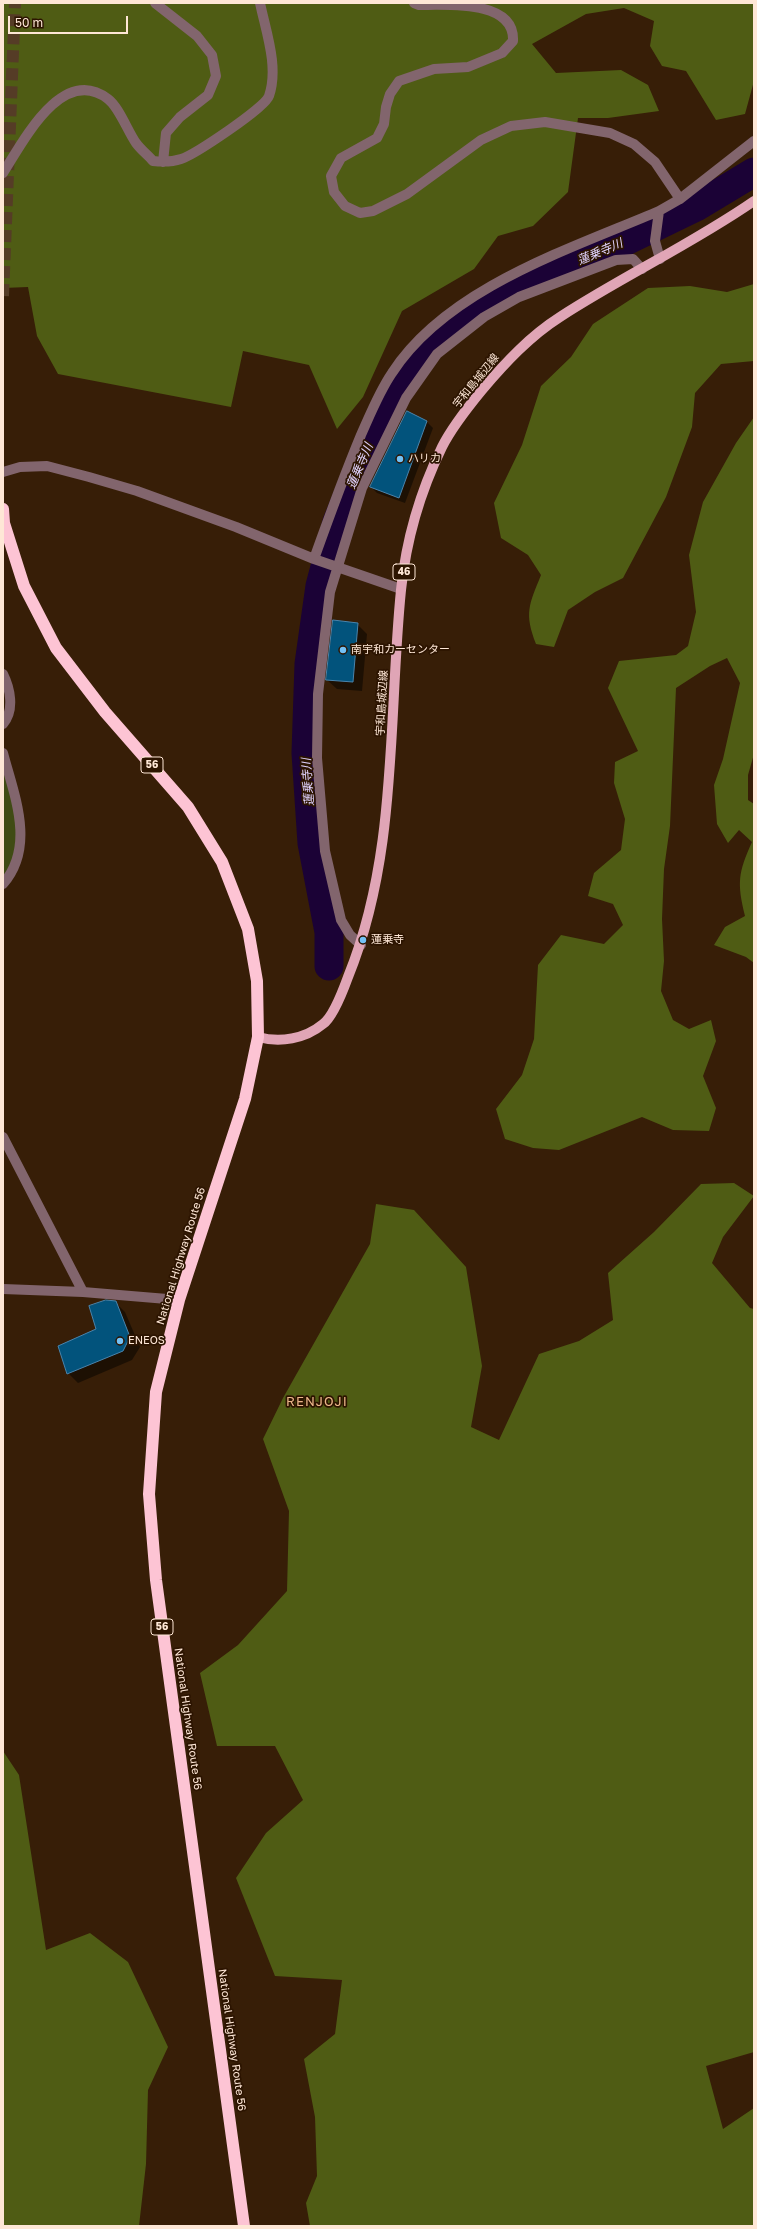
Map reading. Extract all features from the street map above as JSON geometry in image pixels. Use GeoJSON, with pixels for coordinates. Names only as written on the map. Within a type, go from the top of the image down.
{"type":"FeatureCollection","features":[{"type":"Feature","properties":{"kind":"highway","name":"National Highway Route 56"},"geometry":{"type":"LineString","coordinates":[[3,509],[4,523],[24,586],[56,648],[105,712],[188,807],[222,862],[248,929],[257,981],[258,1037],[245,1099],[179,1300],[156,1392],[149,1494],[156,1580],[244,2226]]}},
{"type":"Feature","properties":{"kind":"main road","name":"宇和島城辺線"},"geometry":{"type":"LineString","coordinates":[[258,1037],[272,1041],[294,1039],[325,1023],[344,988],[361,945],[371,908],[383,842],[390,765],[401,589],[409,535],[443,446],[470,404],[510,358],[559,318],[660,259],[754,201]]}},
{"type":"Feature","properties":{"kind":"street"},"geometry":{"type":"LineString","coordinates":[[155,3],[197,36],[212,55],[216,76],[208,95],[180,117],[166,133],[163,162]]}},
{"type":"Feature","properties":{"kind":"street"},"geometry":{"type":"LineString","coordinates":[[3,173],[46,108],[72,92],[92,91],[110,100],[137,144],[153,161],[163,162],[182,159],[253,114],[269,98],[274,74],[260,3]]}},
{"type":"Feature","properties":{"kind":"street"},"geometry":{"type":"LineString","coordinates":[[414,3],[419,5],[488,6],[506,17],[513,31],[513,41],[502,53],[468,67],[434,69],[399,81],[390,94],[384,124],[377,138],[341,158],[331,176],[334,192],[345,206],[360,213],[373,211],[407,194],[481,140],[512,126],[546,122],[610,133],[634,144],[655,162],[680,199]]}},
{"type":"Feature","properties":{"kind":"street"},"geometry":{"type":"LineString","coordinates":[[314,559],[342,480],[372,411],[392,373],[416,344],[448,315],[487,288],[520,271],[659,211],[680,199],[754,141]]}},
{"type":"Feature","properties":{"kind":"street"},"geometry":{"type":"LineString","coordinates":[[659,211],[655,241],[660,259]]}},
{"type":"Feature","properties":{"kind":"street"},"geometry":{"type":"LineString","coordinates":[[361,945],[350,935],[341,920],[325,851],[317,758],[318,694],[330,592],[362,488],[406,398],[436,354],[484,317],[519,297],[616,260],[633,260],[642,269]]}},
{"type":"Feature","properties":{"kind":"street"},"geometry":{"type":"LineString","coordinates":[[3,472],[20,467],[47,466],[90,477],[137,491],[236,527],[338,568],[401,589]]}},
{"type":"Feature","properties":{"kind":"street"},"geometry":{"type":"LineString","coordinates":[[3,674],[11,700],[6,720],[3,724]]}},
{"type":"Feature","properties":{"kind":"street"},"geometry":{"type":"LineString","coordinates":[[3,753],[21,819],[21,837],[12,874],[3,884]]}},
{"type":"Feature","properties":{"kind":"street"},"geometry":{"type":"LineString","coordinates":[[3,1137],[83,1292]]}},
{"type":"Feature","properties":{"kind":"street"},"geometry":{"type":"LineString","coordinates":[[3,1289],[83,1292],[179,1300]]}},
{"type":"Feature","properties":{"kind":"green space"},"geometry":{"type":"Polygon","coordinates":[[[3,3],[754,3],[754,81],[745,114],[716,120],[686,71],[662,66],[650,46],[654,21],[624,8],[586,14],[532,44],[556,73],[621,70],[648,85],[659,111],[608,118],[578,118],[568,192],[533,226],[498,236],[474,269],[402,311],[363,397],[337,429],[309,365],[243,351],[231,407],[58,374],[37,336],[28,287],[3,288],[3,3]]]}},
{"type":"Feature","properties":{"kind":"green space"},"geometry":{"type":"Polygon","coordinates":[[[754,284],[754,361],[721,364],[695,393],[692,427],[666,497],[623,578],[595,592],[568,610],[554,647],[536,644],[532,633],[529,616],[533,594],[541,575],[528,555],[501,538],[494,503],[522,445],[541,386],[571,357],[593,324],[648,288],[690,286],[727,292],[754,284]]]}},
{"type":"Feature","properties":{"kind":"green space"},"geometry":{"type":"Polygon","coordinates":[[[754,417],[754,754],[748,775],[748,800],[754,804],[754,963],[746,957],[714,945],[725,927],[745,916],[741,895],[740,878],[744,862],[752,842],[739,830],[728,843],[717,824],[714,785],[723,759],[740,683],[727,658],[710,666],[676,688],[670,826],[664,869],[662,919],[664,961],[661,991],[673,1020],[689,1029],[711,1020],[716,1041],[703,1076],[716,1108],[709,1131],[673,1130],[642,1117],[559,1150],[533,1148],[505,1139],[496,1109],[522,1075],[534,1039],[538,965],[561,935],[604,944],[623,925],[613,904],[588,896],[594,873],[621,850],[625,819],[614,783],[615,762],[638,751],[608,688],[619,661],[676,655],[688,646],[696,612],[689,555],[703,502],[736,443],[754,417]]]}},
{"type":"Feature","properties":{"kind":"green space"},"geometry":{"type":"Polygon","coordinates":[[[3,753],[21,843],[3,884],[3,753]]]}},
{"type":"Feature","properties":{"kind":"green space"},"geometry":{"type":"Polygon","coordinates":[[[734,1183],[754,1196],[723,1237],[712,1263],[750,1308],[754,1309],[754,2052],[706,2066],[723,2129],[754,2108],[754,2226],[310,2226],[306,2203],[317,2176],[315,2117],[304,2059],[335,2034],[342,1980],[275,1976],[236,1878],[266,1833],[303,1800],[275,1746],[217,1746],[200,1673],[238,1645],[287,1591],[289,1511],[263,1439],[283,1398],[370,1244],[376,1204],[414,1210],[466,1267],[482,1366],[471,1427],[499,1440],[539,1354],[579,1341],[613,1320],[608,1273],[654,1232],[701,1184],[734,1183]]]}},
{"type":"Feature","properties":{"kind":"green space"},"geometry":{"type":"Polygon","coordinates":[[[3,1751],[19,1775],[46,1950],[90,1933],[128,1962],[168,2047],[148,2090],[146,2164],[139,2226],[3,2226],[3,1751]]]}},
{"type":"Feature","properties":{"kind":"building"},"geometry":{"type":"Polygon","coordinates":[[[407,411],[427,421],[399,498],[370,487],[407,411]]]}},
{"type":"Feature","properties":{"kind":"building"},"geometry":{"type":"Polygon","coordinates":[[[333,620],[358,623],[353,682],[326,680],[333,620]]]}},
{"type":"Feature","properties":{"kind":"building"},"geometry":{"type":"Polygon","coordinates":[[[106,1300],[116,1301],[130,1337],[123,1351],[67,1374],[58,1346],[96,1329],[89,1306],[106,1300]]]}},
{"type":"Feature","properties":{"kind":"waterway","name":"蓮乗寺川"},"geometry":{"type":"LineString","coordinates":[[329,966],[329,932],[312,843],[306,753],[309,664],[320,586],[337,522],[367,448],[400,383],[422,351],[463,318],[496,295],[628,240],[696,207],[754,172]]}},
{"type":"Feature","properties":{"kind":"tunnel"},"geometry":{"type":"LineString","coordinates":[[3,296],[15,3]]}},
{"type":"Feature","properties":{"kind":"place","name":"ハリカ"},"geometry":{"type":"Point","coordinates":[400,459]}},
{"type":"Feature","properties":{"kind":"place","name":"南宇和カーセンター"},"geometry":{"type":"Point","coordinates":[343,650]}},
{"type":"Feature","properties":{"kind":"place","name":"蓮乗寺"},"geometry":{"type":"Point","coordinates":[363,940]}},
{"type":"Feature","properties":{"kind":"place","name":"ENEOS"},"geometry":{"type":"Point","coordinates":[120,1341]}},
{"type":"Feature","properties":{"kind":"district","name":"RENJOJI"},"geometry":{"type":"Point","coordinates":[317,1402]}}]}
